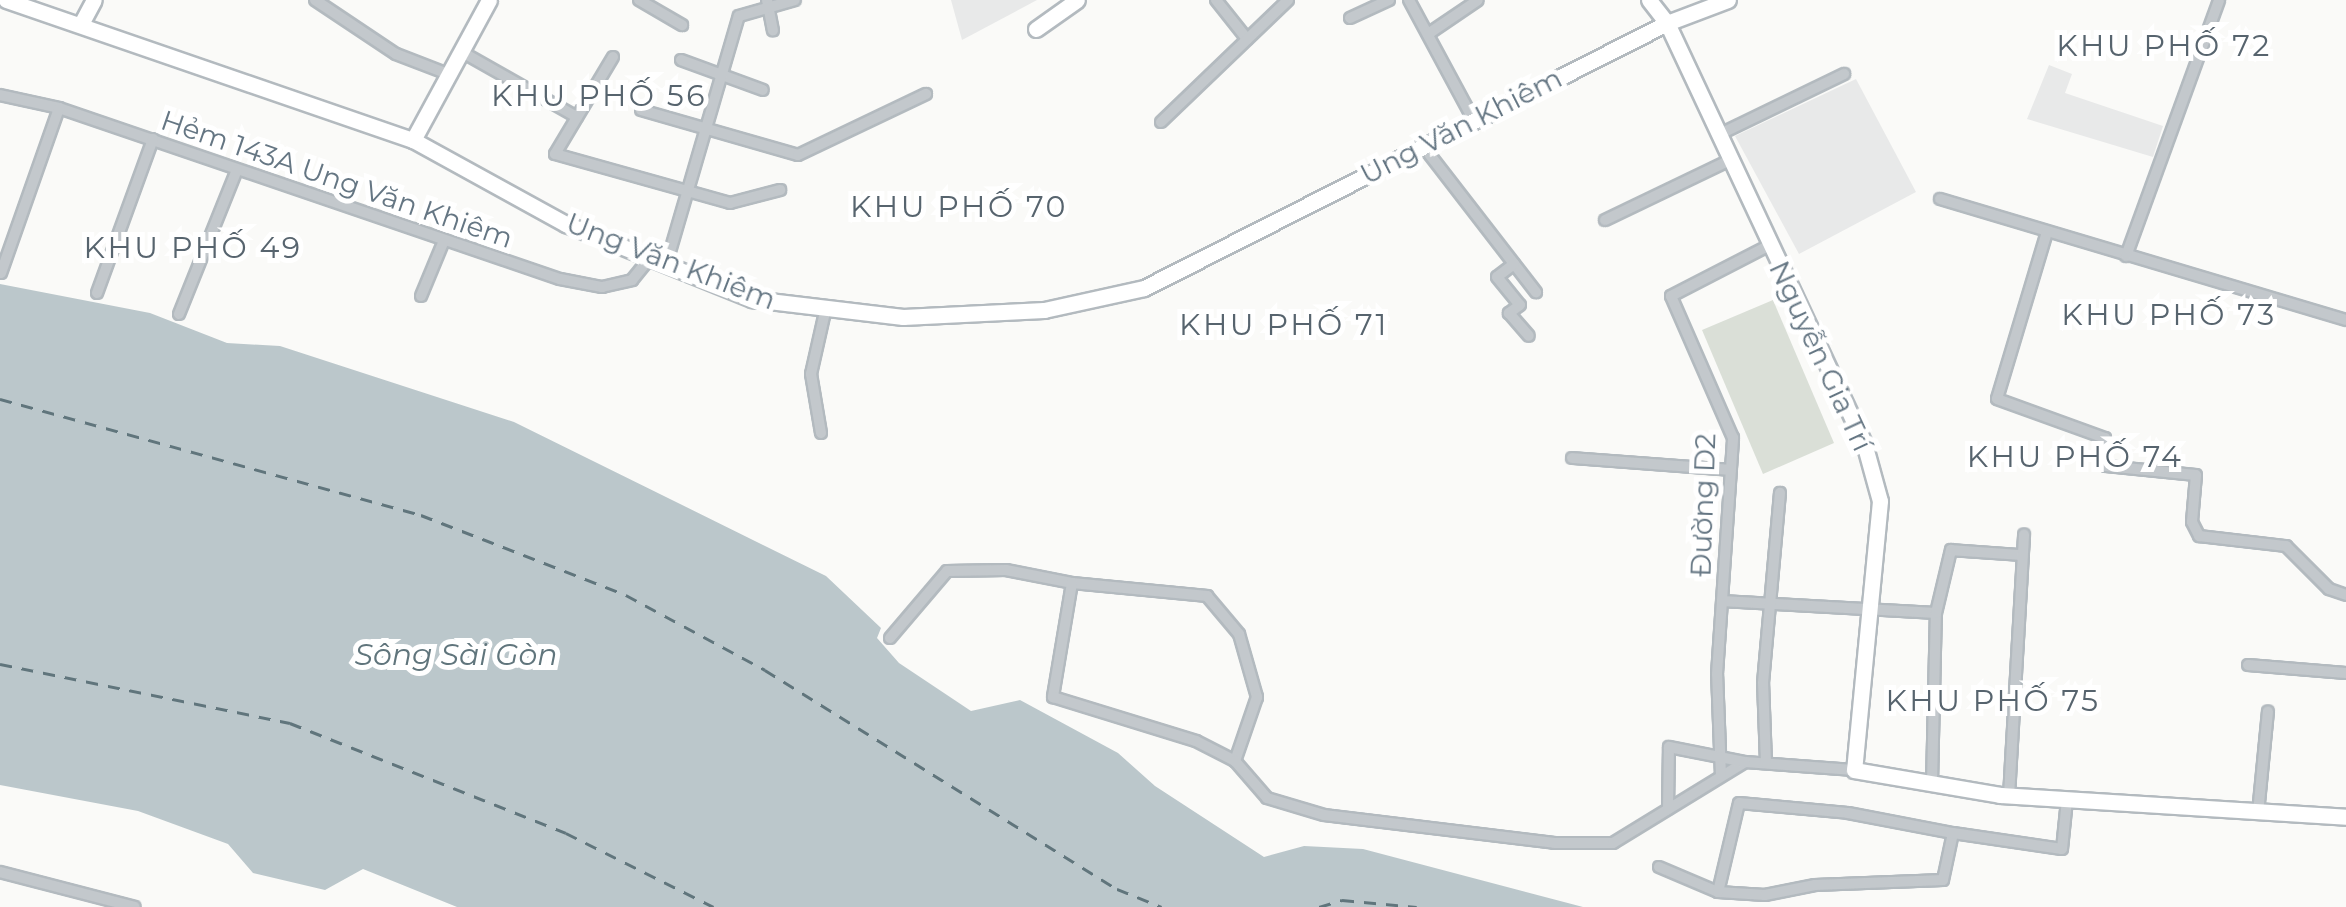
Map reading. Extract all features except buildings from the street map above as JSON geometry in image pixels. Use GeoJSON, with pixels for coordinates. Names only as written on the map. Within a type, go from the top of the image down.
{"type":"FeatureCollection","features":[{"type":"Feature","properties":{"kind":"main road","name":"Ung Văn Khiêm"},"geometry":{"type":"LineString","coordinates":[[6,0],[413,140],[566,224],[752,299],[825,312],[903,317],[1044,310],[1144,288],[1423,146],[1660,9],[1728,0]]}},
{"type":"Feature","properties":{"kind":"main road"},"geometry":{"type":"LineString","coordinates":[[81,24],[94,0]]}},
{"type":"Feature","properties":{"kind":"main road"},"geometry":{"type":"LineString","coordinates":[[413,140],[490,0]]}},
{"type":"Feature","properties":{"kind":"main road"},"geometry":{"type":"LineString","coordinates":[[1036,29],[1077,0]]}},
{"type":"Feature","properties":{"kind":"main road","name":"Nguyễn Gia Trí"},"geometry":{"type":"LineString","coordinates":[[1660,9],[1720,134],[1728,161],[1864,443],[1880,501],[1854,770]]}},
{"type":"Feature","properties":{"kind":"main road"},"geometry":{"type":"LineString","coordinates":[[1854,770],[2009,796],[2346,816]]}},
{"type":"Feature","properties":{"kind":"street"},"geometry":{"type":"LineString","coordinates":[[315,0],[396,54],[448,74]]}},
{"type":"Feature","properties":{"kind":"street"},"geometry":{"type":"LineString","coordinates":[[639,0],[682,25]]}},
{"type":"Feature","properties":{"kind":"street"},"geometry":{"type":"LineString","coordinates":[[666,265],[739,16],[795,0]]}},
{"type":"Feature","properties":{"kind":"street"},"geometry":{"type":"LineString","coordinates":[[1216,0],[1247,39]]}},
{"type":"Feature","properties":{"kind":"street"},"geometry":{"type":"LineString","coordinates":[[1161,122],[1288,0]]}},
{"type":"Feature","properties":{"kind":"street"},"geometry":{"type":"LineString","coordinates":[[1350,18],[1389,0]]}},
{"type":"Feature","properties":{"kind":"street"},"geometry":{"type":"LineString","coordinates":[[1409,0],[1472,119]]}},
{"type":"Feature","properties":{"kind":"street"},"geometry":{"type":"LineString","coordinates":[[1428,34],[1478,0]]}},
{"type":"Feature","properties":{"kind":"street"},"geometry":{"type":"LineString","coordinates":[[2126,256],[2219,0]]}},
{"type":"Feature","properties":{"kind":"street"},"geometry":{"type":"LineString","coordinates":[[768,6],[773,30]]}},
{"type":"Feature","properties":{"kind":"street"},"geometry":{"type":"LineString","coordinates":[[462,52],[577,117]]}},
{"type":"Feature","properties":{"kind":"street"},"geometry":{"type":"LineString","coordinates":[[613,56],[555,154],[730,204],[780,190]]}},
{"type":"Feature","properties":{"kind":"street"},"geometry":{"type":"LineString","coordinates":[[681,60],[764,90]]}},
{"type":"Feature","properties":{"kind":"street"},"geometry":{"type":"LineString","coordinates":[[1720,134],[1844,74]]}},
{"type":"Feature","properties":{"kind":"street","name":"Hẻm 143A Ung Văn Khiêm"},"geometry":{"type":"LineString","coordinates":[[0,94],[59,108],[153,139],[443,242],[602,287],[632,280],[649,260]]}},
{"type":"Feature","properties":{"kind":"street"},"geometry":{"type":"LineString","coordinates":[[641,110],[792,155],[926,94]]}},
{"type":"Feature","properties":{"kind":"street"},"geometry":{"type":"LineString","coordinates":[[1,272],[59,108]]}},
{"type":"Feature","properties":{"kind":"street"},"geometry":{"type":"LineString","coordinates":[[97,293],[153,139]]}},
{"type":"Feature","properties":{"kind":"street"},"geometry":{"type":"LineString","coordinates":[[1423,146],[1536,292]]}},
{"type":"Feature","properties":{"kind":"street"},"geometry":{"type":"LineString","coordinates":[[1605,220],[1728,161]]}},
{"type":"Feature","properties":{"kind":"street"},"geometry":{"type":"LineString","coordinates":[[178,314],[236,170]]}},
{"type":"Feature","properties":{"kind":"street"},"geometry":{"type":"LineString","coordinates":[[1940,199],[2346,320]]}},
{"type":"Feature","properties":{"kind":"street"},"geometry":{"type":"LineString","coordinates":[[2047,232],[1997,399],[2105,438],[2106,466],[2196,476],[2192,522],[2199,536],[2286,546],[2329,589],[2346,595]]}},
{"type":"Feature","properties":{"kind":"street"},"geometry":{"type":"LineString","coordinates":[[421,296],[443,242]]}},
{"type":"Feature","properties":{"kind":"street","name":"Đường D2"},"geometry":{"type":"LineString","coordinates":[[1721,776],[1722,601],[1732,430],[1670,296],[1770,245]]}},
{"type":"Feature","properties":{"kind":"street"},"geometry":{"type":"LineString","coordinates":[[1514,264],[1497,277],[1520,305],[1509,313],[1529,336]]}},
{"type":"Feature","properties":{"kind":"street"},"geometry":{"type":"LineString","coordinates":[[821,433],[811,374],[825,312]]}},
{"type":"Feature","properties":{"kind":"street"},"geometry":{"type":"LineString","coordinates":[[1572,458],[1731,470]]}},
{"type":"Feature","properties":{"kind":"street"},"geometry":{"type":"LineString","coordinates":[[1766,763],[1763,682],[1780,492]]}},
{"type":"Feature","properties":{"kind":"street"},"geometry":{"type":"LineString","coordinates":[[2009,796],[2024,534]]}},
{"type":"Feature","properties":{"kind":"street"},"geometry":{"type":"LineString","coordinates":[[1932,784],[1936,613],[1951,550],[2020,554]]}},
{"type":"Feature","properties":{"kind":"street"},"geometry":{"type":"LineString","coordinates":[[890,638],[947,571],[1006,570],[1072,583],[1207,596],[1239,634],[1257,697],[1235,761]]}},
{"type":"Feature","properties":{"kind":"street"},"geometry":{"type":"LineString","coordinates":[[1072,583],[1053,696],[1166,730],[1235,761],[1266,798],[1324,816],[1554,843],[1613,843],[1745,762]]}},
{"type":"Feature","properties":{"kind":"street"},"geometry":{"type":"LineString","coordinates":[[1722,601],[1936,613]]}},
{"type":"Feature","properties":{"kind":"street"},"geometry":{"type":"LineString","coordinates":[[2248,665],[2346,673]]}},
{"type":"Feature","properties":{"kind":"street"},"geometry":{"type":"LineString","coordinates":[[2258,813],[2268,711]]}},
{"type":"Feature","properties":{"kind":"street"},"geometry":{"type":"LineString","coordinates":[[1668,809],[1669,747],[1720,753],[1745,762],[1854,770]]}},
{"type":"Feature","properties":{"kind":"street"},"geometry":{"type":"LineString","coordinates":[[1718,892],[1739,804],[1848,814],[2062,849],[2067,800]]}},
{"type":"Feature","properties":{"kind":"street"},"geometry":{"type":"LineString","coordinates":[[1659,867],[1718,892],[1765,894],[1816,885],[1943,880],[1954,833]]}},
{"type":"Feature","properties":{"kind":"street"},"geometry":{"type":"LineString","coordinates":[[0,872],[135,907]]}},
{"type":"Feature","properties":{"kind":"shaded area"},"geometry":{"type":"Polygon","coordinates":[[[951,0],[1037,0],[962,40],[951,0]]]}},
{"type":"Feature","properties":{"kind":"shaded area"},"geometry":{"type":"Polygon","coordinates":[[[2049,65],[2072,74],[2065,93],[2163,126],[2153,157],[2027,119],[2049,65]]]}},
{"type":"Feature","properties":{"kind":"shaded area"},"geometry":{"type":"Polygon","coordinates":[[[1856,79],[1916,192],[1799,254],[1735,136],[1856,79]]]}},
{"type":"Feature","properties":{"kind":"shaded area"},"geometry":{"type":"Polygon","coordinates":[[[1773,300],[1834,443],[1763,474],[1702,330],[1773,300]]]}},
{"type":"Feature","properties":{"kind":"water","name":"Sông Sài Gòn"},"geometry":{"type":"Polygon","coordinates":[[[0,284],[150,313],[227,343],[280,346],[514,422],[826,576],[881,628],[877,638],[899,663],[971,711],[1020,700],[1118,753],[1155,786],[1264,857],[1304,846],[1363,849],[1583,907],[457,907],[363,869],[325,890],[253,873],[228,844],[138,811],[0,785],[0,284]]]}},
{"type":"Feature","properties":{"kind":"ferry route"},"geometry":{"type":"LineString","coordinates":[[0,399],[421,515],[626,595],[765,670],[1117,889],[1162,907]]}},
{"type":"Feature","properties":{"kind":"ferry route"},"geometry":{"type":"LineString","coordinates":[[0,664],[290,723],[566,833],[714,907]]}},
{"type":"Feature","properties":{"kind":"ferry route"},"geometry":{"type":"LineString","coordinates":[[1319,907],[1342,900],[1417,907]]}},
{"type":"Feature","properties":{"kind":"district","name":"KHU PHỐ 72"},"geometry":{"type":"Point","coordinates":[2164,46]}},
{"type":"Feature","properties":{"kind":"district","name":"KHU PHỐ 56"},"geometry":{"type":"Point","coordinates":[599,96]}},
{"type":"Feature","properties":{"kind":"district","name":"KHU PHỐ 70"},"geometry":{"type":"Point","coordinates":[959,207]}},
{"type":"Feature","properties":{"kind":"district","name":"KHU PHỐ 49"},"geometry":{"type":"Point","coordinates":[193,248]}},
{"type":"Feature","properties":{"kind":"district","name":"KHU PHỐ 73"},"geometry":{"type":"Point","coordinates":[2169,315]}},
{"type":"Feature","properties":{"kind":"district","name":"KHU PHỐ 71"},"geometry":{"type":"Point","coordinates":[1284,325]}},
{"type":"Feature","properties":{"kind":"district","name":"KHU PHỐ 74"},"geometry":{"type":"Point","coordinates":[2075,457]}},
{"type":"Feature","properties":{"kind":"district","name":"KHU PHỐ 75"},"geometry":{"type":"Point","coordinates":[1993,701]}}]}
